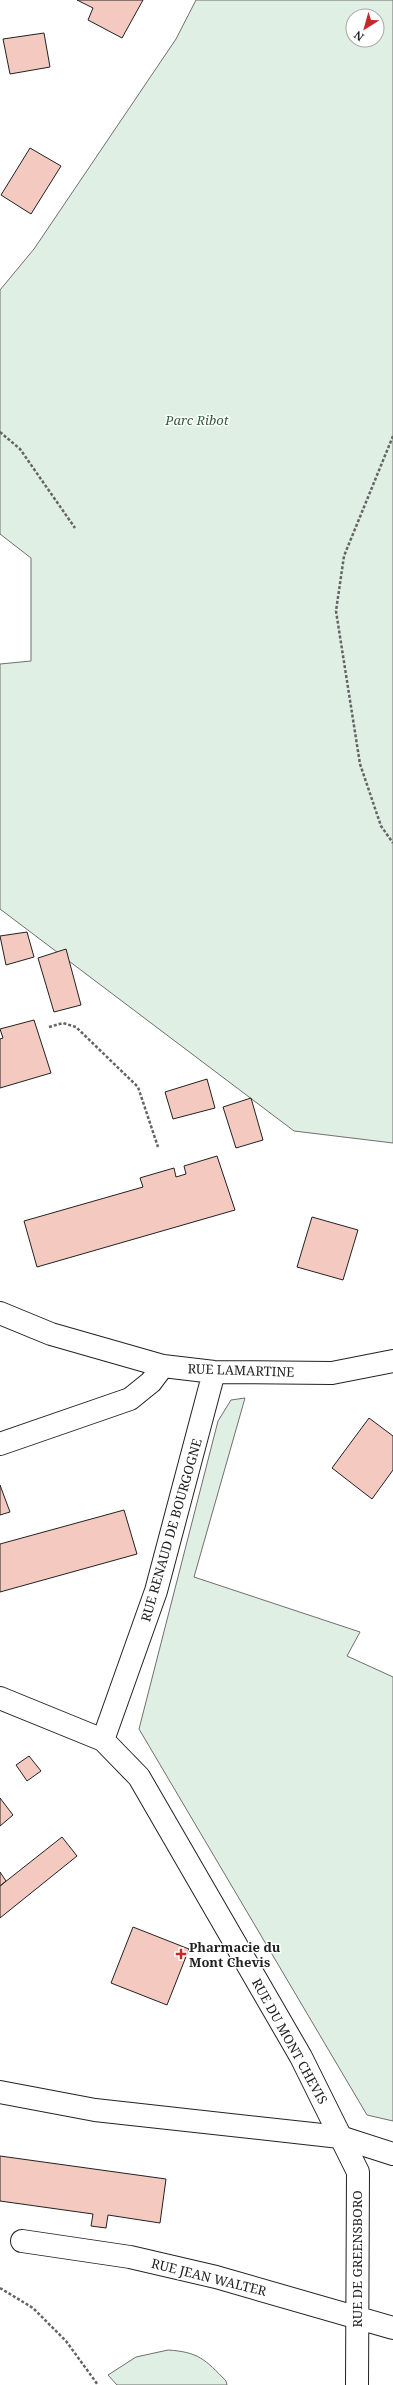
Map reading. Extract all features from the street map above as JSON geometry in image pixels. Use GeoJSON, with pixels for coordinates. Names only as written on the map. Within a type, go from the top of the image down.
{"type":"FeatureCollection","features":[{"type":"Feature","properties":{"kind":"street","name":"RUE LAMARTINE"},"geometry":{"type":"LineString","coordinates":[[0,1313],[51,1334],[163,1366],[214,1372],[332,1373],[393,1361]]}},
{"type":"Feature","properties":{"kind":"street"},"geometry":{"type":"LineString","coordinates":[[0,1444],[130,1399],[151,1382],[163,1366]]}},
{"type":"Feature","properties":{"kind":"street","name":"RUE RENAUD DE BOURGOGNE"},"geometry":{"type":"LineString","coordinates":[[103,1740],[156,1592],[214,1372]]}},
{"type":"Feature","properties":{"kind":"street"},"geometry":{"type":"LineString","coordinates":[[0,1698],[103,1740]]}},
{"type":"Feature","properties":{"kind":"street","name":"RUE DU MONT CHEVIS"},"geometry":{"type":"LineString","coordinates":[[103,1740],[139,1777],[301,2057],[340,2137]]}},
{"type":"Feature","properties":{"kind":"street"},"geometry":{"type":"LineString","coordinates":[[0,2092],[96,2110],[340,2137],[393,2154]]}},
{"type":"Feature","properties":{"kind":"street","name":"RUE DE GREENSBORO"},"geometry":{"type":"LineString","coordinates":[[340,2137],[358,2172],[357,2385]]}},
{"type":"Feature","properties":{"kind":"street","name":"RUE JEAN WALTER"},"geometry":{"type":"LineString","coordinates":[[22,2241],[130,2257],[216,2277],[357,2316],[393,2328]]}},
{"type":"Feature","properties":{"kind":"path"},"geometry":{"type":"LineString","coordinates":[[0,432],[20,449],[75,528]]}},
{"type":"Feature","properties":{"kind":"path"},"geometry":{"type":"LineString","coordinates":[[393,436],[344,556],[336,611],[360,764],[381,826],[393,843]]}},
{"type":"Feature","properties":{"kind":"path"},"geometry":{"type":"LineString","coordinates":[[49,1027],[63,1023],[76,1026],[138,1088],[158,1147]]}},
{"type":"Feature","properties":{"kind":"path"},"geometry":{"type":"LineString","coordinates":[[0,2288],[38,2314],[66,2341],[98,2385]]}},
{"type":"Feature","properties":{"kind":"green space","name":"Parc Ribot"},"geometry":{"type":"Polygon","coordinates":[[[196,0],[393,0],[393,1143],[294,1131],[0,909],[0,664],[31,661],[31,558],[0,534],[0,290],[34,249],[176,39],[196,0]]]}},
{"type":"Feature","properties":{"kind":"green space"},"geometry":{"type":"Polygon","coordinates":[[[245,1398],[194,1577],[360,1632],[347,1656],[393,1677],[393,2121],[367,2115],[139,1729],[218,1421],[231,1400],[245,1398]]]}},
{"type":"Feature","properties":{"kind":"green space"},"geometry":{"type":"Polygon","coordinates":[[[168,2350],[187,2353],[200,2358],[219,2373],[226,2381],[227,2385],[117,2385],[108,2375],[136,2357],[168,2350]]]}},
{"type":"Feature","properties":{"kind":"building"},"geometry":{"type":"Polygon","coordinates":[[[77,0],[143,0],[122,38],[88,20],[93,8],[77,0]]]}},
{"type":"Feature","properties":{"kind":"building"},"geometry":{"type":"Polygon","coordinates":[[[44,33],[50,67],[10,74],[3,39],[44,33]]]}},
{"type":"Feature","properties":{"kind":"building"},"geometry":{"type":"Polygon","coordinates":[[[30,148],[61,166],[31,214],[1,195],[30,148]]]}},
{"type":"Feature","properties":{"kind":"building"},"geometry":{"type":"Polygon","coordinates":[[[27,932],[34,957],[6,965],[0,936],[27,932]]]}},
{"type":"Feature","properties":{"kind":"building"},"geometry":{"type":"Polygon","coordinates":[[[66,949],[81,1005],[54,1012],[38,958],[66,949]]]}},
{"type":"Feature","properties":{"kind":"building"},"geometry":{"type":"Polygon","coordinates":[[[34,1020],[51,1073],[0,1088],[0,1039],[3,1038],[0,1029],[34,1020]]]}},
{"type":"Feature","properties":{"kind":"building"},"geometry":{"type":"Polygon","coordinates":[[[207,1079],[215,1108],[173,1119],[165,1092],[207,1079]]]}},
{"type":"Feature","properties":{"kind":"building"},"geometry":{"type":"Polygon","coordinates":[[[251,1098],[263,1140],[236,1148],[223,1107],[251,1098]]]}},
{"type":"Feature","properties":{"kind":"building"},"geometry":{"type":"Polygon","coordinates":[[[217,1156],[235,1210],[37,1267],[24,1221],[143,1187],[140,1178],[174,1168],[176,1177],[186,1174],[184,1166],[217,1156]]]}},
{"type":"Feature","properties":{"kind":"building"},"geometry":{"type":"Polygon","coordinates":[[[312,1217],[358,1230],[343,1280],[297,1267],[312,1217]]]}},
{"type":"Feature","properties":{"kind":"building"},"geometry":{"type":"Polygon","coordinates":[[[369,1418],[393,1436],[393,1470],[372,1499],[332,1468],[369,1418]]]}},
{"type":"Feature","properties":{"kind":"building"},"geometry":{"type":"Polygon","coordinates":[[[0,1485],[10,1512],[0,1515],[0,1485]]]}},
{"type":"Feature","properties":{"kind":"building"},"geometry":{"type":"Polygon","coordinates":[[[124,1510],[137,1554],[0,1592],[0,1544],[124,1510]]]}},
{"type":"Feature","properties":{"kind":"building"},"geometry":{"type":"Polygon","coordinates":[[[29,1756],[41,1771],[27,1781],[16,1765],[29,1756]]]}},
{"type":"Feature","properties":{"kind":"building"},"geometry":{"type":"Polygon","coordinates":[[[0,1798],[13,1815],[0,1826],[0,1798]]]}},
{"type":"Feature","properties":{"kind":"building"},"geometry":{"type":"Polygon","coordinates":[[[62,1837],[77,1856],[0,1918],[0,1886],[62,1837]]]}},
{"type":"Feature","properties":{"kind":"building"},"geometry":{"type":"Polygon","coordinates":[[[0,1872],[6,1881],[0,1886],[0,1872]]]}},
{"type":"Feature","properties":{"kind":"building"},"geometry":{"type":"Polygon","coordinates":[[[133,1927],[189,1949],[167,2005],[111,1983],[133,1927]]]}},
{"type":"Feature","properties":{"kind":"building"},"geometry":{"type":"Polygon","coordinates":[[[0,2156],[166,2179],[160,2223],[108,2215],[106,2228],[91,2226],[93,2214],[0,2201],[0,2156]]]}},
{"type":"Feature","properties":{"kind":"place","name":"Pharmacie du Mont Chevis"},"geometry":{"type":"Point","coordinates":[181,1954]}}]}
